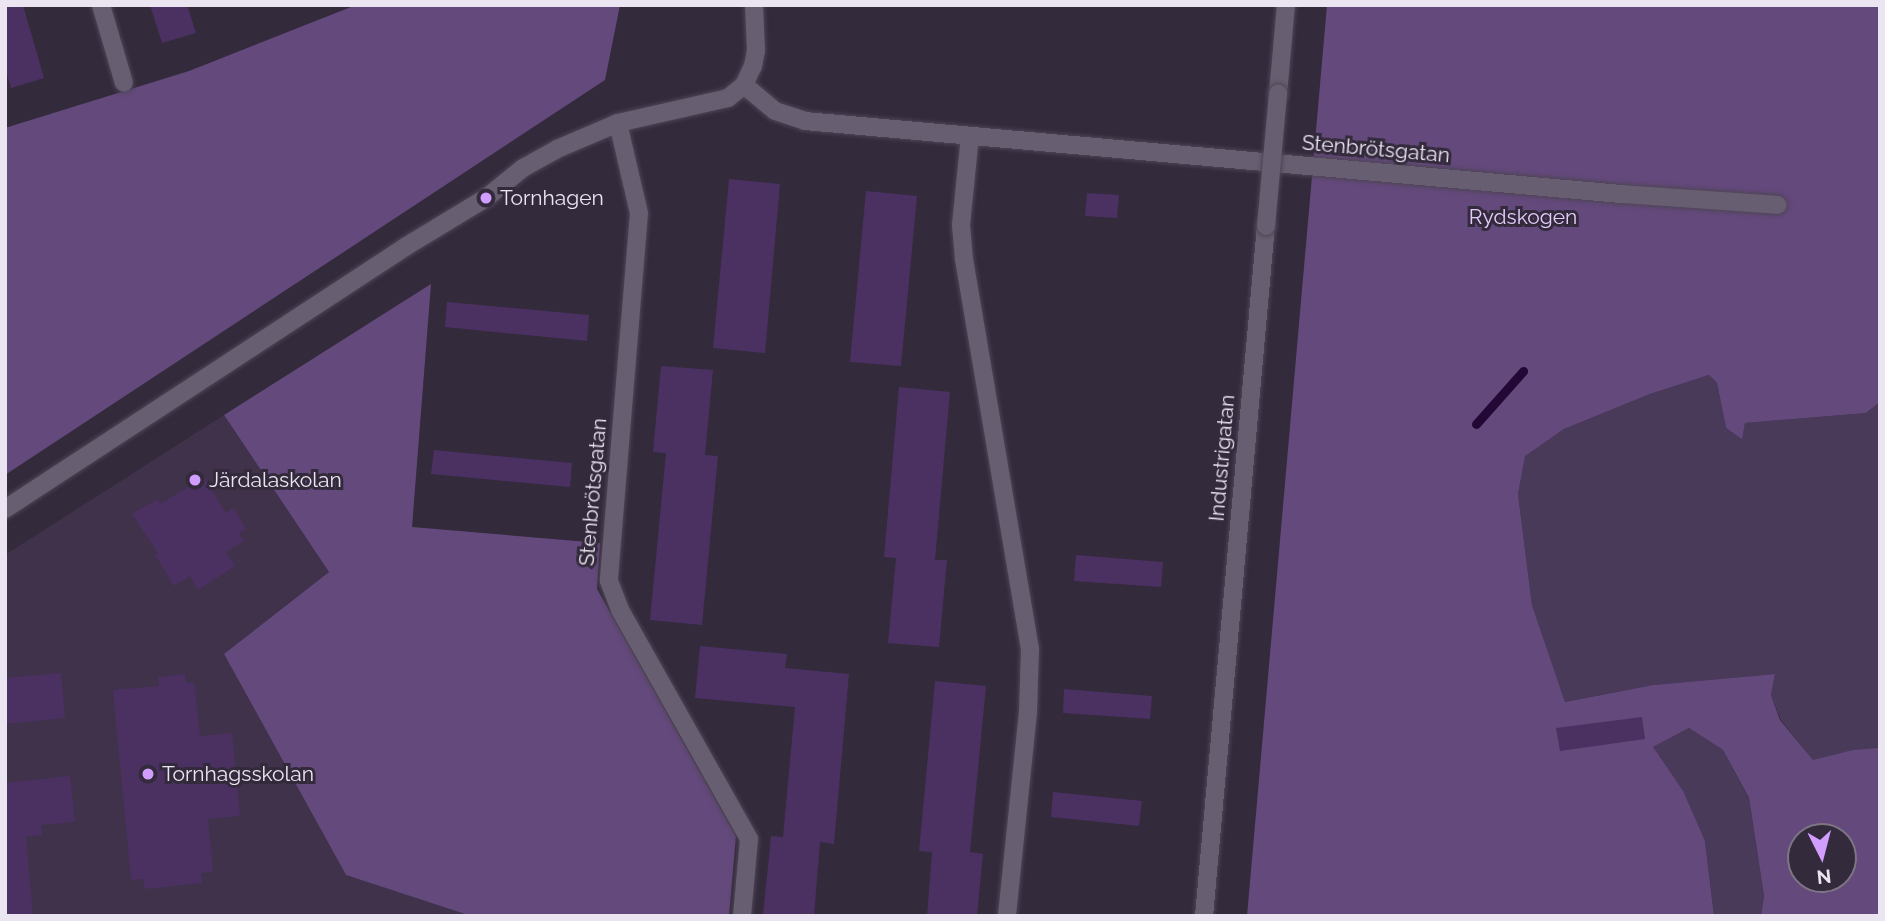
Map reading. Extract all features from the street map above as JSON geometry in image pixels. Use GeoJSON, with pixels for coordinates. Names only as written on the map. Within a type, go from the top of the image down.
{"type":"FeatureCollection","features":[{"type":"Feature","properties":{"kind":"street"},"geometry":{"type":"LineString","coordinates":[[101,5],[124,83]]}},
{"type":"Feature","properties":{"kind":"street"},"geometry":{"type":"LineString","coordinates":[[5,509],[405,247],[486,198],[523,168],[585,135],[618,123],[728,98],[744,85],[756,51],[754,5]]}},
{"type":"Feature","properties":{"kind":"street","name":"Industrigatan"},"geometry":{"type":"LineString","coordinates":[[1205,916],[1286,5]]}},
{"type":"Feature","properties":{"kind":"street","name":"Stenbrötsgatan"},"geometry":{"type":"LineString","coordinates":[[744,85],[775,111],[795,119],[1595,192],[1778,205]]}},
{"type":"Feature","properties":{"kind":"street","name":"Stenbrötsgatan"},"geometry":{"type":"LineString","coordinates":[[618,123],[639,213],[609,581],[620,610],[749,839],[742,916]]}},
{"type":"Feature","properties":{"kind":"street"},"geometry":{"type":"LineString","coordinates":[[970,136],[961,225],[964,259],[1030,641],[1028,712],[1007,916]]}},
{"type":"Feature","properties":{"kind":"shaded area"},"geometry":{"type":"Polygon","coordinates":[[[1709,375],[1717,383],[1726,428],[1742,438],[1745,423],[1866,413],[1880,402],[1880,860],[1812,759],[1781,720],[1771,695],[1775,674],[1653,685],[1565,702],[1532,605],[1518,494],[1525,455],[1564,429],[1650,394],[1709,375]]]}},
{"type":"Feature","properties":{"kind":"shaded area","name":"Tornhagsskolan"},"geometry":{"type":"Polygon","coordinates":[[[224,415],[329,572],[224,654],[346,875],[471,916],[5,916],[5,555],[224,415]]]}},
{"type":"Feature","properties":{"kind":"shaded area"},"geometry":{"type":"Polygon","coordinates":[[[1689,728],[1723,750],[1749,799],[1764,896],[1761,916],[1714,916],[1705,841],[1653,747],[1689,728]]]}},
{"type":"Feature","properties":{"kind":"green space"},"geometry":{"type":"Polygon","coordinates":[[[356,5],[620,5],[605,80],[5,475],[5,128],[189,71],[356,5]]]}},
{"type":"Feature","properties":{"kind":"green space","name":"Rydskogen"},"geometry":{"type":"Polygon","coordinates":[[[1327,5],[1880,5],[1880,402],[1866,413],[1745,423],[1742,439],[1726,428],[1717,383],[1709,375],[1650,394],[1564,429],[1525,456],[1518,494],[1532,605],[1565,702],[1653,685],[1775,674],[1771,695],[1780,720],[1813,760],[1853,750],[1880,748],[1880,916],[1761,916],[1764,896],[1749,798],[1723,750],[1689,728],[1653,747],[1683,791],[1705,841],[1714,916],[1247,916],[1327,5]]]}},
{"type":"Feature","properties":{"kind":"green space"},"geometry":{"type":"Polygon","coordinates":[[[431,284],[412,527],[600,543],[597,589],[736,836],[729,916],[471,916],[346,875],[224,654],[329,572],[224,415],[431,284]]]}},
{"type":"Feature","properties":{"kind":"building"},"geometry":{"type":"Polygon","coordinates":[[[5,5],[23,5],[44,78],[11,88],[5,69],[5,5]]]}},
{"type":"Feature","properties":{"kind":"building"},"geometry":{"type":"Polygon","coordinates":[[[150,5],[187,5],[196,33],[162,43],[150,5]]]}},
{"type":"Feature","properties":{"kind":"building"},"geometry":{"type":"Polygon","coordinates":[[[729,179],[780,184],[765,353],[713,348],[729,179]]]}},
{"type":"Feature","properties":{"kind":"building"},"geometry":{"type":"Polygon","coordinates":[[[866,191],[917,196],[901,366],[850,362],[866,191]]]}},
{"type":"Feature","properties":{"kind":"building"},"geometry":{"type":"Polygon","coordinates":[[[1087,193],[1119,195],[1117,218],[1085,216],[1087,193]]]}},
{"type":"Feature","properties":{"kind":"building"},"geometry":{"type":"Polygon","coordinates":[[[447,302],[589,315],[587,341],[445,327],[447,302]]]}},
{"type":"Feature","properties":{"kind":"building"},"geometry":{"type":"Polygon","coordinates":[[[661,366],[713,370],[705,455],[718,456],[702,625],[650,620],[666,453],[653,452],[661,366]]]}},
{"type":"Feature","properties":{"kind":"building"},"geometry":{"type":"Polygon","coordinates":[[[899,387],[950,392],[935,560],[947,560],[939,647],[888,643],[896,558],[884,557],[899,387]]]}},
{"type":"Feature","properties":{"kind":"building"},"geometry":{"type":"Polygon","coordinates":[[[434,450],[572,463],[570,487],[431,474],[434,450]]]}},
{"type":"Feature","properties":{"kind":"building"},"geometry":{"type":"Polygon","coordinates":[[[204,477],[226,513],[234,508],[246,529],[239,533],[244,541],[226,552],[235,566],[198,590],[190,576],[174,586],[155,555],[158,553],[132,514],[157,499],[160,504],[204,477]]]}},
{"type":"Feature","properties":{"kind":"building"},"geometry":{"type":"Polygon","coordinates":[[[1076,555],[1163,562],[1161,587],[1074,581],[1076,555]]]}},
{"type":"Feature","properties":{"kind":"building"},"geometry":{"type":"Polygon","coordinates":[[[700,646],[787,654],[785,668],[849,674],[834,844],[820,842],[814,916],[763,916],[771,836],[783,837],[795,707],[695,698],[700,646]]]}},
{"type":"Feature","properties":{"kind":"building"},"geometry":{"type":"Polygon","coordinates":[[[61,673],[65,718],[5,724],[5,678],[61,673]]]}},
{"type":"Feature","properties":{"kind":"building"},"geometry":{"type":"Polygon","coordinates":[[[185,674],[186,683],[194,682],[200,736],[232,733],[240,816],[208,819],[213,872],[201,873],[202,883],[144,889],[143,879],[131,880],[113,690],[159,686],[158,677],[185,674]]]}},
{"type":"Feature","properties":{"kind":"building"},"geometry":{"type":"Polygon","coordinates":[[[935,681],[986,686],[970,852],[983,854],[977,916],[927,916],[932,852],[919,851],[935,681]]]}},
{"type":"Feature","properties":{"kind":"building"},"geometry":{"type":"Polygon","coordinates":[[[1064,689],[1152,696],[1150,719],[1063,713],[1064,689]]]}},
{"type":"Feature","properties":{"kind":"building"},"geometry":{"type":"Polygon","coordinates":[[[1642,717],[1645,739],[1560,751],[1556,728],[1642,717]]]}},
{"type":"Feature","properties":{"kind":"building"},"geometry":{"type":"Polygon","coordinates":[[[70,776],[75,822],[41,825],[42,835],[26,837],[33,916],[5,916],[5,783],[70,776]]]}},
{"type":"Feature","properties":{"kind":"building"},"geometry":{"type":"Polygon","coordinates":[[[1053,792],[1142,801],[1139,826],[1051,817],[1053,792]]]}},
{"type":"Feature","properties":{"kind":"waterway"},"geometry":{"type":"LineString","coordinates":[[1476,424],[1523,371]]}},
{"type":"Feature","properties":{"kind":"place","name":"Tornhagen"},"geometry":{"type":"Point","coordinates":[486,198]}},
{"type":"Feature","properties":{"kind":"place","name":"Järdalaskolan"},"geometry":{"type":"Point","coordinates":[195,480]}},
{"type":"Feature","properties":{"kind":"place","name":"Tornhagsskolan"},"geometry":{"type":"Point","coordinates":[148,774]}}]}
